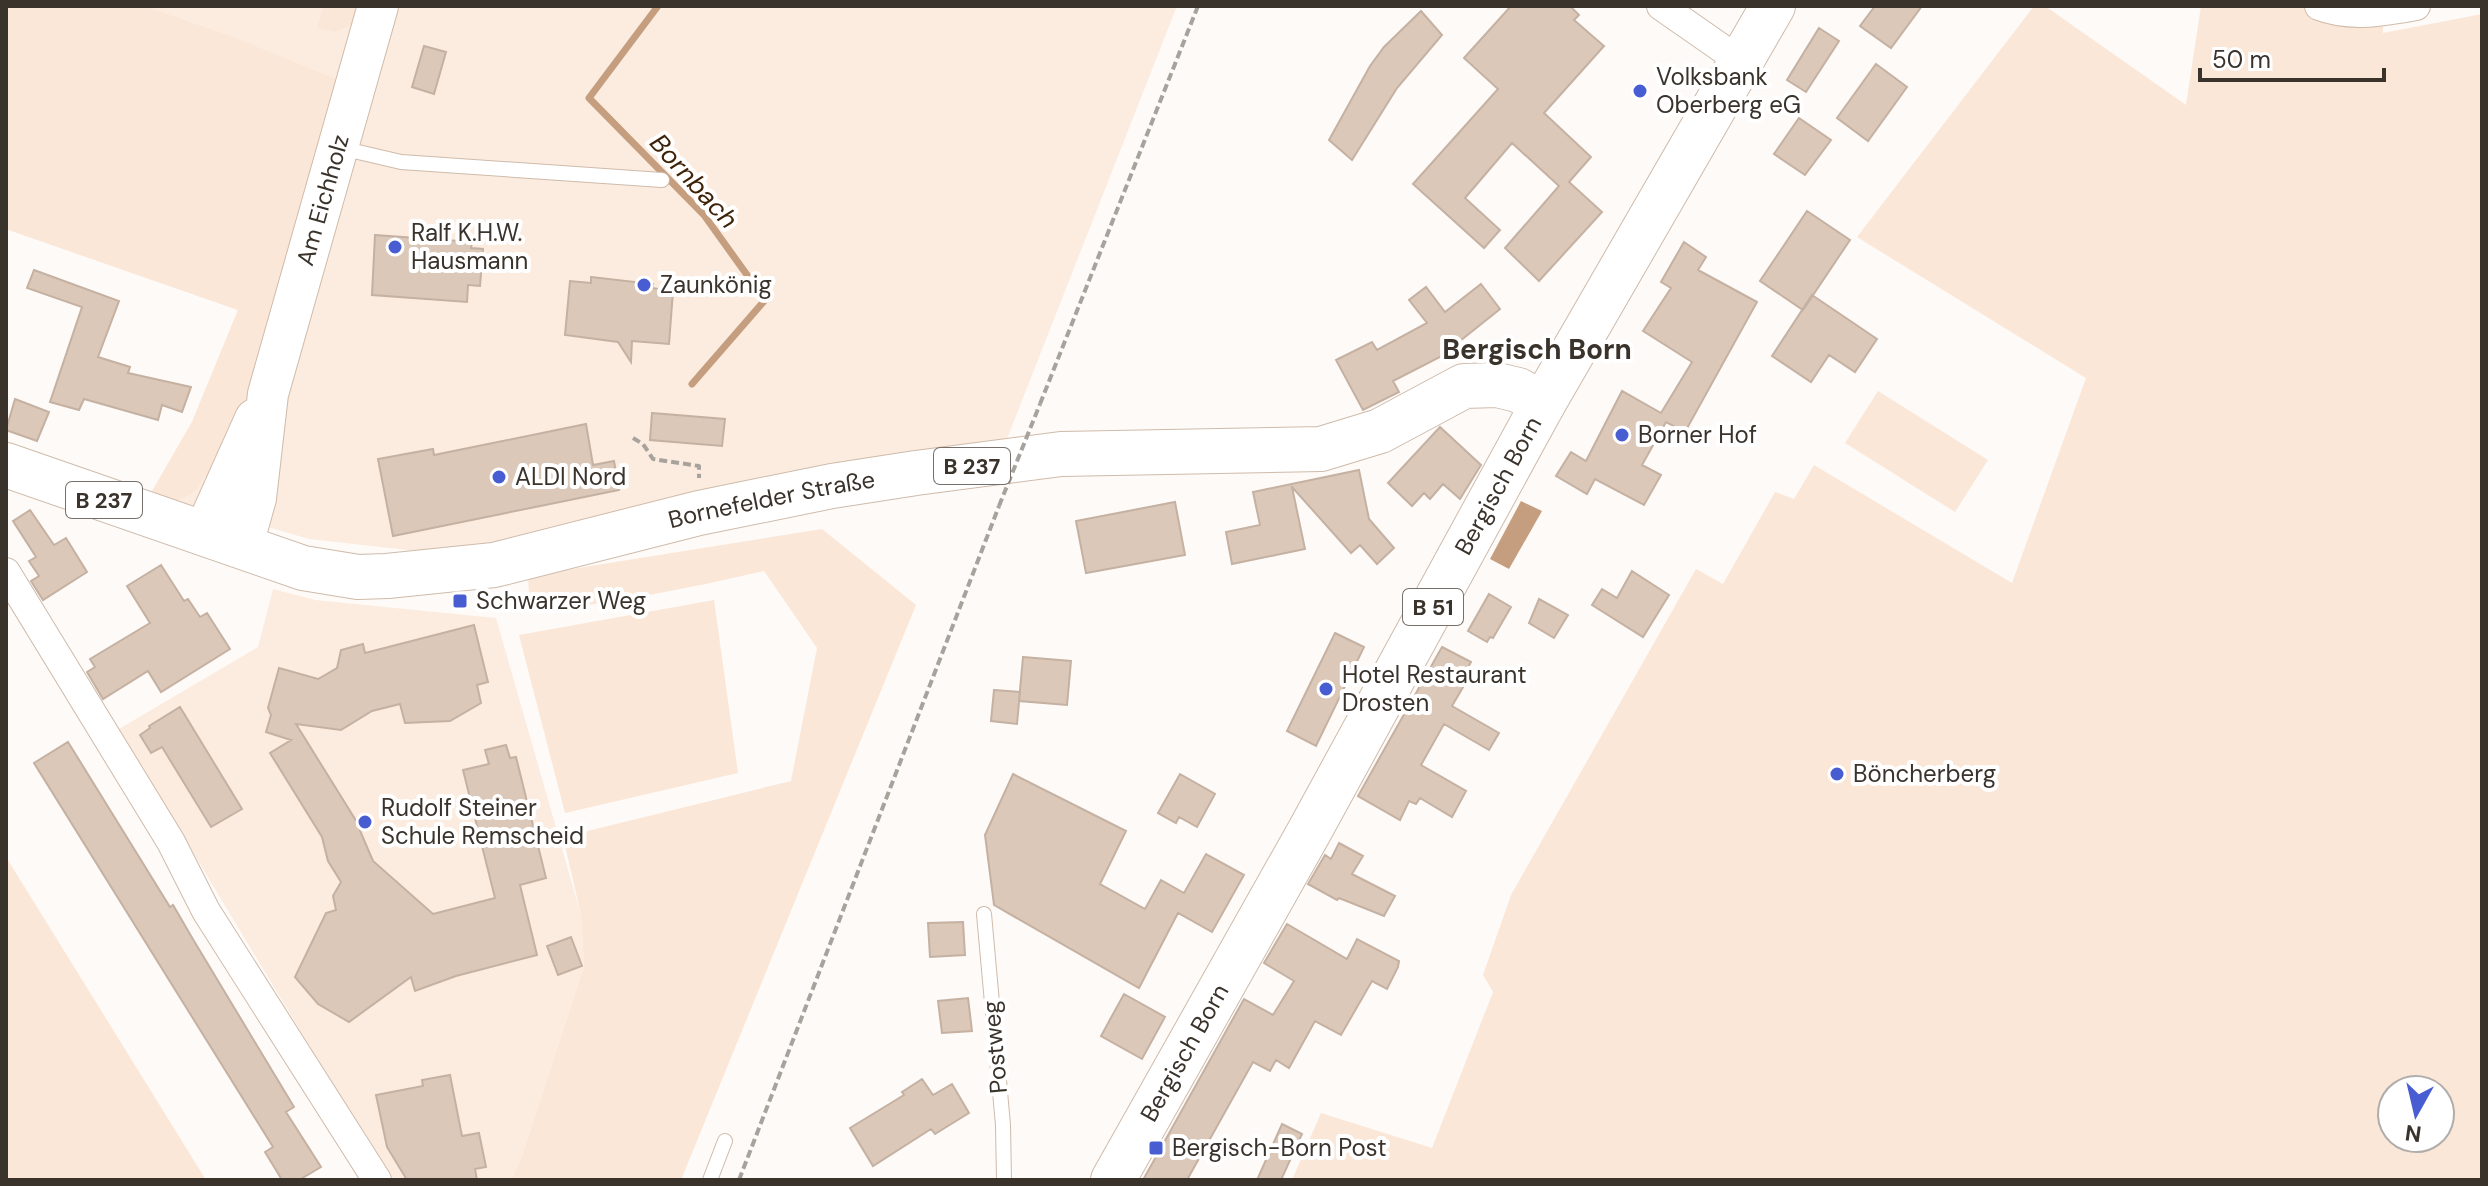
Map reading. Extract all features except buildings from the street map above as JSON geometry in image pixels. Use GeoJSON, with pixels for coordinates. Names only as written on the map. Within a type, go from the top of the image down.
{"type":"FeatureCollection","features":[{"type":"Feature","properties":{"kind":"main road","name":"Am Eichholz"},"geometry":{"type":"LineString","coordinates":[[223,541],[236,456],[268,394],[378,6]]}},
{"type":"Feature","properties":{"kind":"main road","name":"Bergisch Born"},"geometry":{"type":"LineString","coordinates":[[1113,1180],[1309,832],[1543,404],[1773,6]]}},
{"type":"Feature","properties":{"kind":"main road","name":"Bornefelder Straße"},"geometry":{"type":"LineString","coordinates":[[6,465],[318,571],[358,577],[419,575],[494,565],[699,513],[832,486],[1061,454],[1321,449],[1380,431],[1464,386],[1497,385],[1518,390],[1543,404]]}},
{"type":"Feature","properties":{"kind":"street"},"geometry":{"type":"LineString","coordinates":[[1661,6],[1740,61]]}},
{"type":"Feature","properties":{"kind":"street"},"geometry":{"type":"LineString","coordinates":[[2319,6],[2333,12],[2350,13],[2383,12],[2416,6]]}},
{"type":"Feature","properties":{"kind":"street"},"geometry":{"type":"LineString","coordinates":[[6,572],[171,842],[206,911],[377,1180]]}},
{"type":"Feature","properties":{"kind":"lane"},"geometry":{"type":"LineString","coordinates":[[337,148],[401,162],[662,180]]}},
{"type":"Feature","properties":{"kind":"lane","name":"Postweg"},"geometry":{"type":"LineString","coordinates":[[984,914],[1003,1125],[1004,1180]]}},
{"type":"Feature","properties":{"kind":"lane"},"geometry":{"type":"LineString","coordinates":[[710,1180],[725,1141]]}},
{"type":"Feature","properties":{"kind":"path"},"geometry":{"type":"LineString","coordinates":[[739,1180],[999,506],[1198,6]]}},
{"type":"Feature","properties":{"kind":"path"},"geometry":{"type":"LineString","coordinates":[[633,438],[643,444],[653,459],[699,466],[699,513]]}},
{"type":"Feature","properties":{"kind":"shaded area"},"geometry":{"type":"Polygon","coordinates":[[[6,6],[1177,6],[990,482],[479,558],[309,539],[151,493],[192,422],[238,310],[6,229],[6,6]]]}},
{"type":"Feature","properties":{"kind":"shaded area"},"geometry":{"type":"Polygon","coordinates":[[[6,6],[144,6],[236,38],[343,82],[252,391],[214,480],[204,476],[194,491],[178,500],[151,493],[192,422],[238,310],[6,229],[6,6]]]}},
{"type":"Feature","properties":{"kind":"shaded area"},"geometry":{"type":"Polygon","coordinates":[[[318,6],[364,6],[360,21],[335,32],[317,28],[323,8],[318,6]]]}},
{"type":"Feature","properties":{"kind":"shaded area"},"geometry":{"type":"Polygon","coordinates":[[[2034,6],[2045,6],[2186,105],[2201,6],[2383,6],[2383,33],[2482,14],[2482,1180],[1292,1180],[1321,1113],[1432,1148],[1493,992],[1483,975],[1511,895],[1696,569],[1723,584],[1775,492],[1794,499],[1814,465],[2012,583],[2086,378],[1857,237],[2034,6]]]}},
{"type":"Feature","properties":{"kind":"shaded area"},"geometry":{"type":"Polygon","coordinates":[[[1878,391],[1988,460],[1955,512],[1845,443],[1878,391]]]}},
{"type":"Feature","properties":{"kind":"shaded area"},"geometry":{"type":"Polygon","coordinates":[[[1521,501],[1542,511],[1509,569],[1490,559],[1521,501]]]}},
{"type":"Feature","properties":{"kind":"shaded area"},"geometry":{"type":"Polygon","coordinates":[[[822,529],[916,605],[681,1180],[511,1180],[521,1159],[584,966],[581,915],[563,837],[791,781],[817,648],[764,571],[647,595],[530,612],[528,576],[822,529]]]}},
{"type":"Feature","properties":{"kind":"shaded area","name":"Rudolf Steiner Schule Remscheid"},"geometry":{"type":"Polygon","coordinates":[[[273,589],[315,600],[496,618],[581,915],[584,966],[521,1159],[511,1180],[394,1180],[346,1107],[119,729],[258,647],[273,589]]]}},
{"type":"Feature","properties":{"kind":"shaded area"},"geometry":{"type":"Polygon","coordinates":[[[714,600],[738,773],[565,813],[519,635],[714,600]]]}},
{"type":"Feature","properties":{"kind":"shaded area"},"geometry":{"type":"Polygon","coordinates":[[[6,857],[206,1180],[6,1180],[6,857]]]}},
{"type":"Feature","properties":{"kind":"waterway","name":"Bornbach"},"geometry":{"type":"LineString","coordinates":[[658,6],[589,98],[704,215],[765,300],[692,384]]}},
{"type":"Feature","properties":{"kind":"place","name":"Volksbank Oberberg eG"},"geometry":{"type":"Point","coordinates":[1640,91]}},
{"type":"Feature","properties":{"kind":"place","name":"Ralf K.H.W. Hausmann"},"geometry":{"type":"Point","coordinates":[395,247]}},
{"type":"Feature","properties":{"kind":"place","name":"Zaunkönig"},"geometry":{"type":"Point","coordinates":[644,285]}},
{"type":"Feature","properties":{"kind":"place","name":"Borner Hof"},"geometry":{"type":"Point","coordinates":[1622,435]}},
{"type":"Feature","properties":{"kind":"place","name":"ALDI Nord"},"geometry":{"type":"Point","coordinates":[499,477]}},
{"type":"Feature","properties":{"kind":"place","name":"Schwarzer Weg"},"geometry":{"type":"Point","coordinates":[460,601]}},
{"type":"Feature","properties":{"kind":"place","name":"Hotel Restaurant Drosten"},"geometry":{"type":"Point","coordinates":[1326,689]}},
{"type":"Feature","properties":{"kind":"place","name":"Böncherberg"},"geometry":{"type":"Point","coordinates":[1837,774]}},
{"type":"Feature","properties":{"kind":"place","name":"Rudolf Steiner Schule Remscheid"},"geometry":{"type":"Point","coordinates":[365,822]}},
{"type":"Feature","properties":{"kind":"place","name":"Bergisch-Born Post"},"geometry":{"type":"Point","coordinates":[1156,1148]}},
{"type":"Feature","properties":{"kind":"district","name":"Bergisch Born"},"geometry":{"type":"Point","coordinates":[1537,349]}}]}
